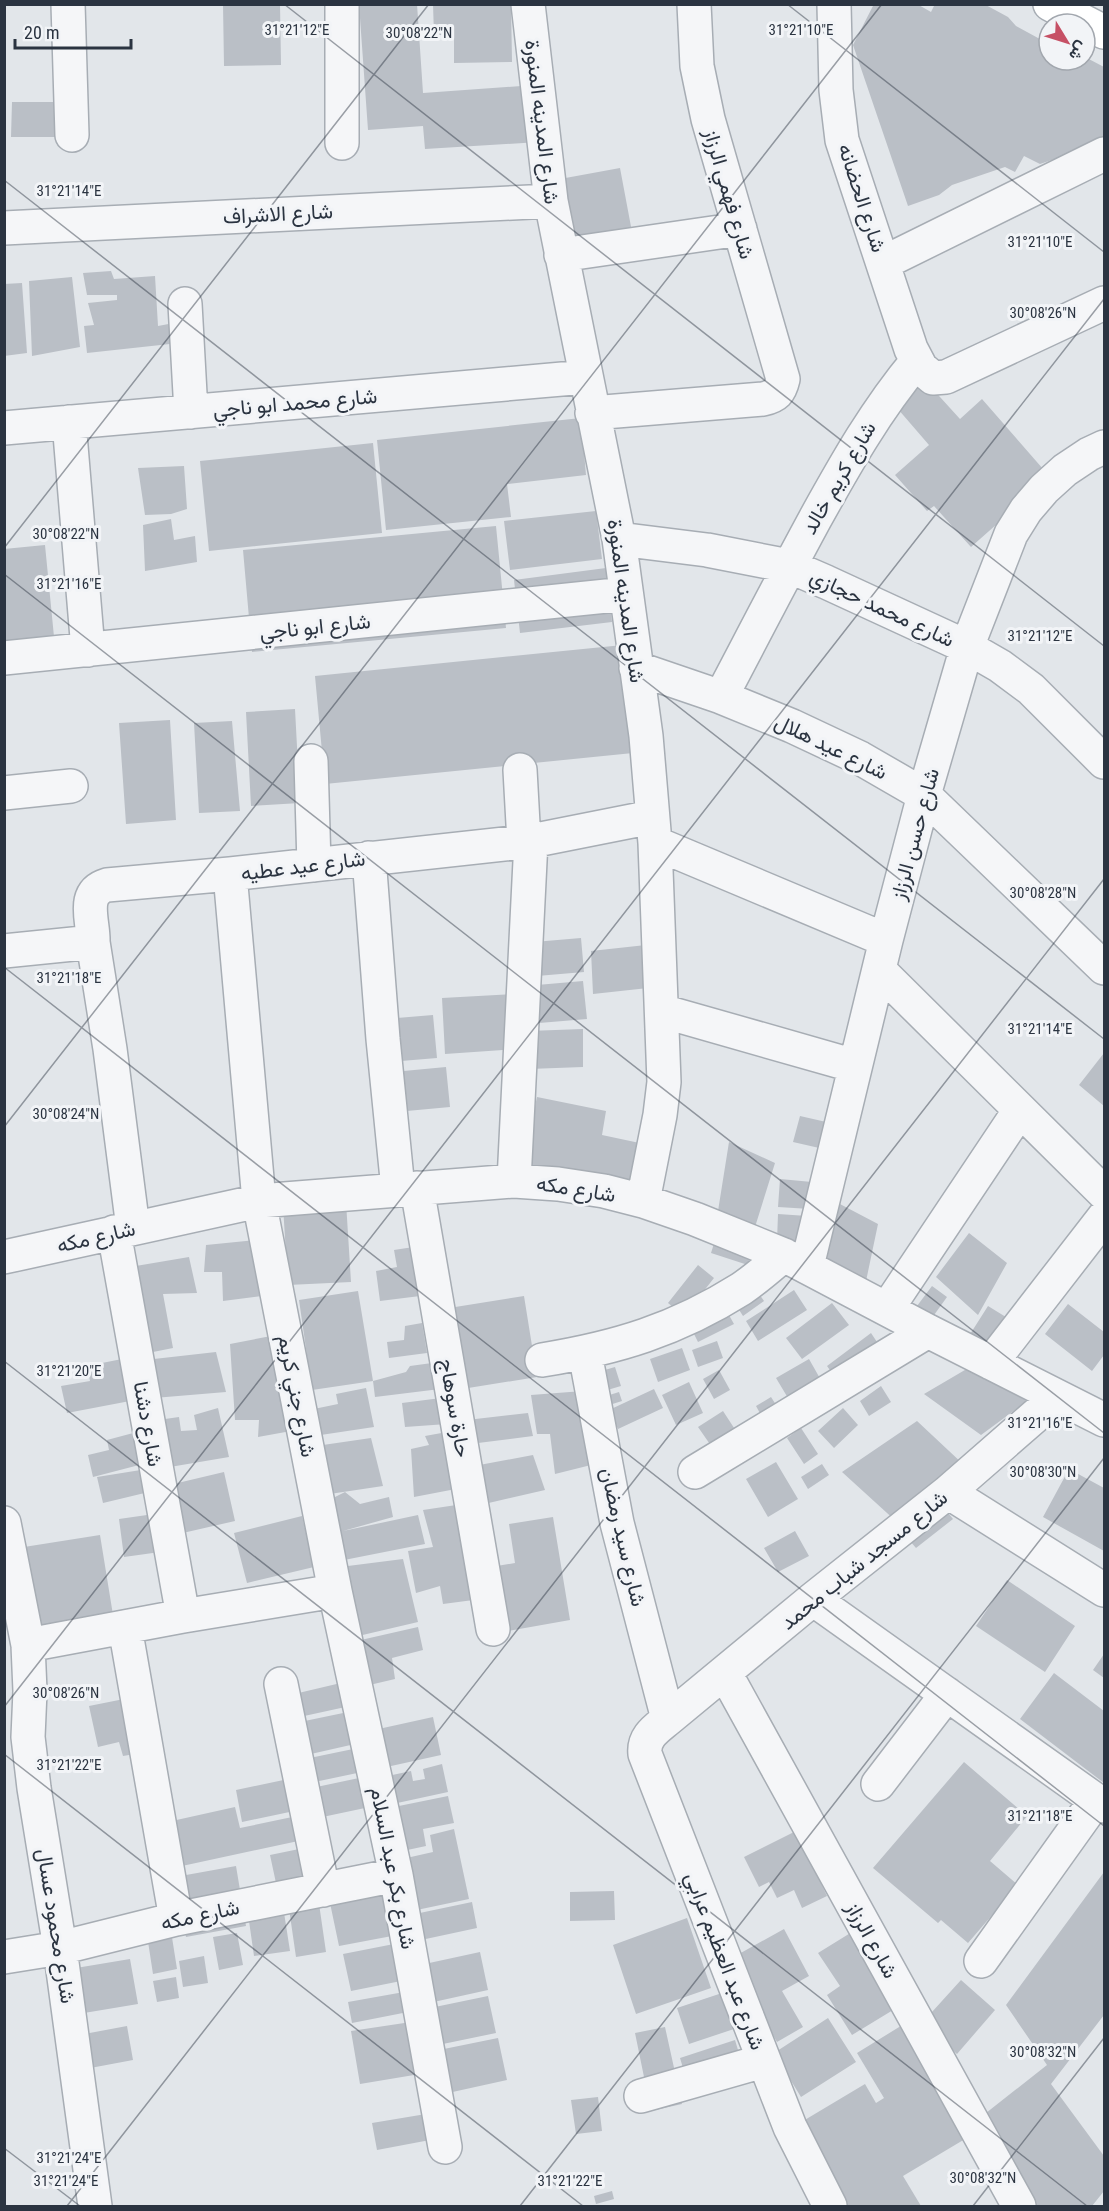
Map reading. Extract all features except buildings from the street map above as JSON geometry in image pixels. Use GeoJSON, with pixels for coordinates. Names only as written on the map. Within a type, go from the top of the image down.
{"type":"FeatureCollection","features":[{"type":"Feature","properties":{"kind":"street"},"geometry":{"type":"LineString","coordinates":[[68,4],[72,135]]}},
{"type":"Feature","properties":{"kind":"street"},"geometry":{"type":"LineString","coordinates":[[342,4],[342,143]]}},
{"type":"Feature","properties":{"kind":"street","name":"شارع المدينه المنورة"},"geometry":{"type":"LineString","coordinates":[[528,4],[551,201],[619,539],[646,735],[653,830],[664,1082],[643,1202]]}},
{"type":"Feature","properties":{"kind":"street","name":"شارع فهمي الرزاز"},"geometry":{"type":"LineString","coordinates":[[592,413],[773,397],[781,390],[783,379],[702,93],[694,4]]}},
{"type":"Feature","properties":{"kind":"street","name":"شارع الحضانه"},"geometry":{"type":"LineString","coordinates":[[834,4],[836,90],[842,140],[883,263],[925,370]]}},
{"type":"Feature","properties":{"kind":"street"},"geometry":{"type":"LineString","coordinates":[[1050,4],[1104,32]]}},
{"type":"Feature","properties":{"kind":"street"},"geometry":{"type":"LineString","coordinates":[[883,263],[1104,154]]}},
{"type":"Feature","properties":{"kind":"street","name":"شارع الاشراف"},"geometry":{"type":"LineString","coordinates":[[4,228],[551,201]]}},
{"type":"Feature","properties":{"kind":"street"},"geometry":{"type":"LineString","coordinates":[[561,255],[740,229]]}},
{"type":"Feature","properties":{"kind":"street"},"geometry":{"type":"LineString","coordinates":[[925,370],[940,379],[954,374],[1104,303]]}},
{"type":"Feature","properties":{"kind":"street"},"geometry":{"type":"LineString","coordinates":[[185,304],[191,412]]}},
{"type":"Feature","properties":{"kind":"street","name":"شارع كريم خالد"},"geometry":{"type":"LineString","coordinates":[[721,697],[789,566],[855,447],[894,389],[925,370]]}},
{"type":"Feature","properties":{"kind":"street","name":"شارع محمد ابو ناجي"},"geometry":{"type":"LineString","coordinates":[[4,428],[585,378]]}},
{"type":"Feature","properties":{"kind":"street"},"geometry":{"type":"LineString","coordinates":[[69,422],[88,650]]}},
{"type":"Feature","properties":{"kind":"street","name":"شارع حسن الرزاز"},"geometry":{"type":"LineString","coordinates":[[796,1260],[855,1066],[924,795],[967,647],[1011,534],[1026,510],[1065,470],[1099,459]]}},
{"type":"Feature","properties":{"kind":"street","name":"شارع محمد حجازي"},"geometry":{"type":"LineString","coordinates":[[619,539],[707,550],[789,566],[967,647],[1000,666],[1031,689],[1104,762]]}},
{"type":"Feature","properties":{"kind":"street","name":"شارع ابو ناجي"},"geometry":{"type":"LineString","coordinates":[[4,658],[626,594]]}},
{"type":"Feature","properties":{"kind":"street","name":"شارع عيد هلال"},"geometry":{"type":"LineString","coordinates":[[636,669],[721,697],[792,726],[860,758],[924,795],[1104,968]]}},
{"type":"Feature","properties":{"kind":"street"},"geometry":{"type":"LineString","coordinates":[[311,761],[314,865]]}},
{"type":"Feature","properties":{"kind":"street"},"geometry":{"type":"LineString","coordinates":[[514,1181],[527,842],[520,770]]}},
{"type":"Feature","properties":{"kind":"street"},"geometry":{"type":"LineString","coordinates":[[4,793],[71,786]]}},
{"type":"Feature","properties":{"kind":"street"},"geometry":{"type":"LineString","coordinates":[[653,830],[883,955],[1020,1110],[1104,1193]]}},
{"type":"Feature","properties":{"kind":"street","name":"شارع عيد عطيه"},"geometry":{"type":"LineString","coordinates":[[93,942],[90,903],[92,894],[98,887],[107,885],[653,830]]}},
{"type":"Feature","properties":{"kind":"street","name":"حارة سوهاج"},"geometry":{"type":"LineString","coordinates":[[369,858],[407,1188],[493,1629]]}},
{"type":"Feature","properties":{"kind":"street","name":"شارع جني كريم"},"geometry":{"type":"LineString","coordinates":[[230,874],[259,1201],[335,1591]]}},
{"type":"Feature","properties":{"kind":"street"},"geometry":{"type":"LineString","coordinates":[[4,951],[93,942]]}},
{"type":"Feature","properties":{"kind":"street","name":"شارع دشنا"},"geometry":{"type":"LineString","coordinates":[[93,942],[110,1049],[124,1230],[183,1616]]}},
{"type":"Feature","properties":{"kind":"street"},"geometry":{"type":"LineString","coordinates":[[662,1011],[855,1066]]}},
{"type":"Feature","properties":{"kind":"street"},"geometry":{"type":"LineString","coordinates":[[887,1309],[1020,1110]]}},
{"type":"Feature","properties":{"kind":"street","name":"شارع مكه"},"geometry":{"type":"LineString","coordinates":[[4,1257],[259,1201],[514,1181],[558,1184],[604,1191],[643,1202],[694,1219],[796,1260],[928,1331],[1104,1420]]}},
{"type":"Feature","properties":{"kind":"street"},"geometry":{"type":"LineString","coordinates":[[991,1363],[1104,1216]]}},
{"type":"Feature","properties":{"kind":"street"},"geometry":{"type":"LineString","coordinates":[[542,1360],[585,1353],[646,1337],[696,1315],[796,1260]]}},
{"type":"Feature","properties":{"kind":"street"},"geometry":{"type":"LineString","coordinates":[[695,1472],[928,1331]]}},
{"type":"Feature","properties":{"kind":"street","name":"شارع سيد رمضان"},"geometry":{"type":"LineString","coordinates":[[585,1353],[617,1523],[668,1719]]}},
{"type":"Feature","properties":{"kind":"street","name":"شارع مسجد شباب محمد"},"geometry":{"type":"LineString","coordinates":[[668,1719],[813,1599],[948,1492],[1057,1397]]}},
{"type":"Feature","properties":{"kind":"street"},"geometry":{"type":"LineString","coordinates":[[948,1492],[1104,1590]]}},
{"type":"Feature","properties":{"kind":"street","name":"شارع محمود عسال"},"geometry":{"type":"LineString","coordinates":[[4,1523],[28,1645],[30,1691],[28,1737],[60,1947],[94,2206]]}},
{"type":"Feature","properties":{"kind":"street"},"geometry":{"type":"LineString","coordinates":[[28,1645],[335,1591]]}},
{"type":"Feature","properties":{"kind":"street","name":"شارع بكر عبد السلام"},"geometry":{"type":"LineString","coordinates":[[335,1591],[396,1875],[445,2147]]}},
{"type":"Feature","properties":{"kind":"street"},"geometry":{"type":"LineString","coordinates":[[813,1599],[1100,1803],[981,1961]]}},
{"type":"Feature","properties":{"kind":"street"},"geometry":{"type":"LineString","coordinates":[[125,1627],[176,1920]]}},
{"type":"Feature","properties":{"kind":"street","name":"شارع الرزاز"},"geometry":{"type":"LineString","coordinates":[[725,1673],[1019,2206]]}},
{"type":"Feature","properties":{"kind":"street"},"geometry":{"type":"LineString","coordinates":[[281,1684],[323,1890]]}},
{"type":"Feature","properties":{"kind":"street"},"geometry":{"type":"LineString","coordinates":[[878,1785],[947,1694]]}},
{"type":"Feature","properties":{"kind":"street","name":"شارع عبد العظيم عرابي"},"geometry":{"type":"LineString","coordinates":[[668,1719],[646,1740],[645,1754],[790,2127],[830,2206]]}},
{"type":"Feature","properties":{"kind":"street","name":"شارع مكه"},"geometry":{"type":"LineString","coordinates":[[4,1957],[396,1875]]}},
{"type":"Feature","properties":{"kind":"street"},"geometry":{"type":"LineString","coordinates":[[641,2096],[763,2061]]}}]}
